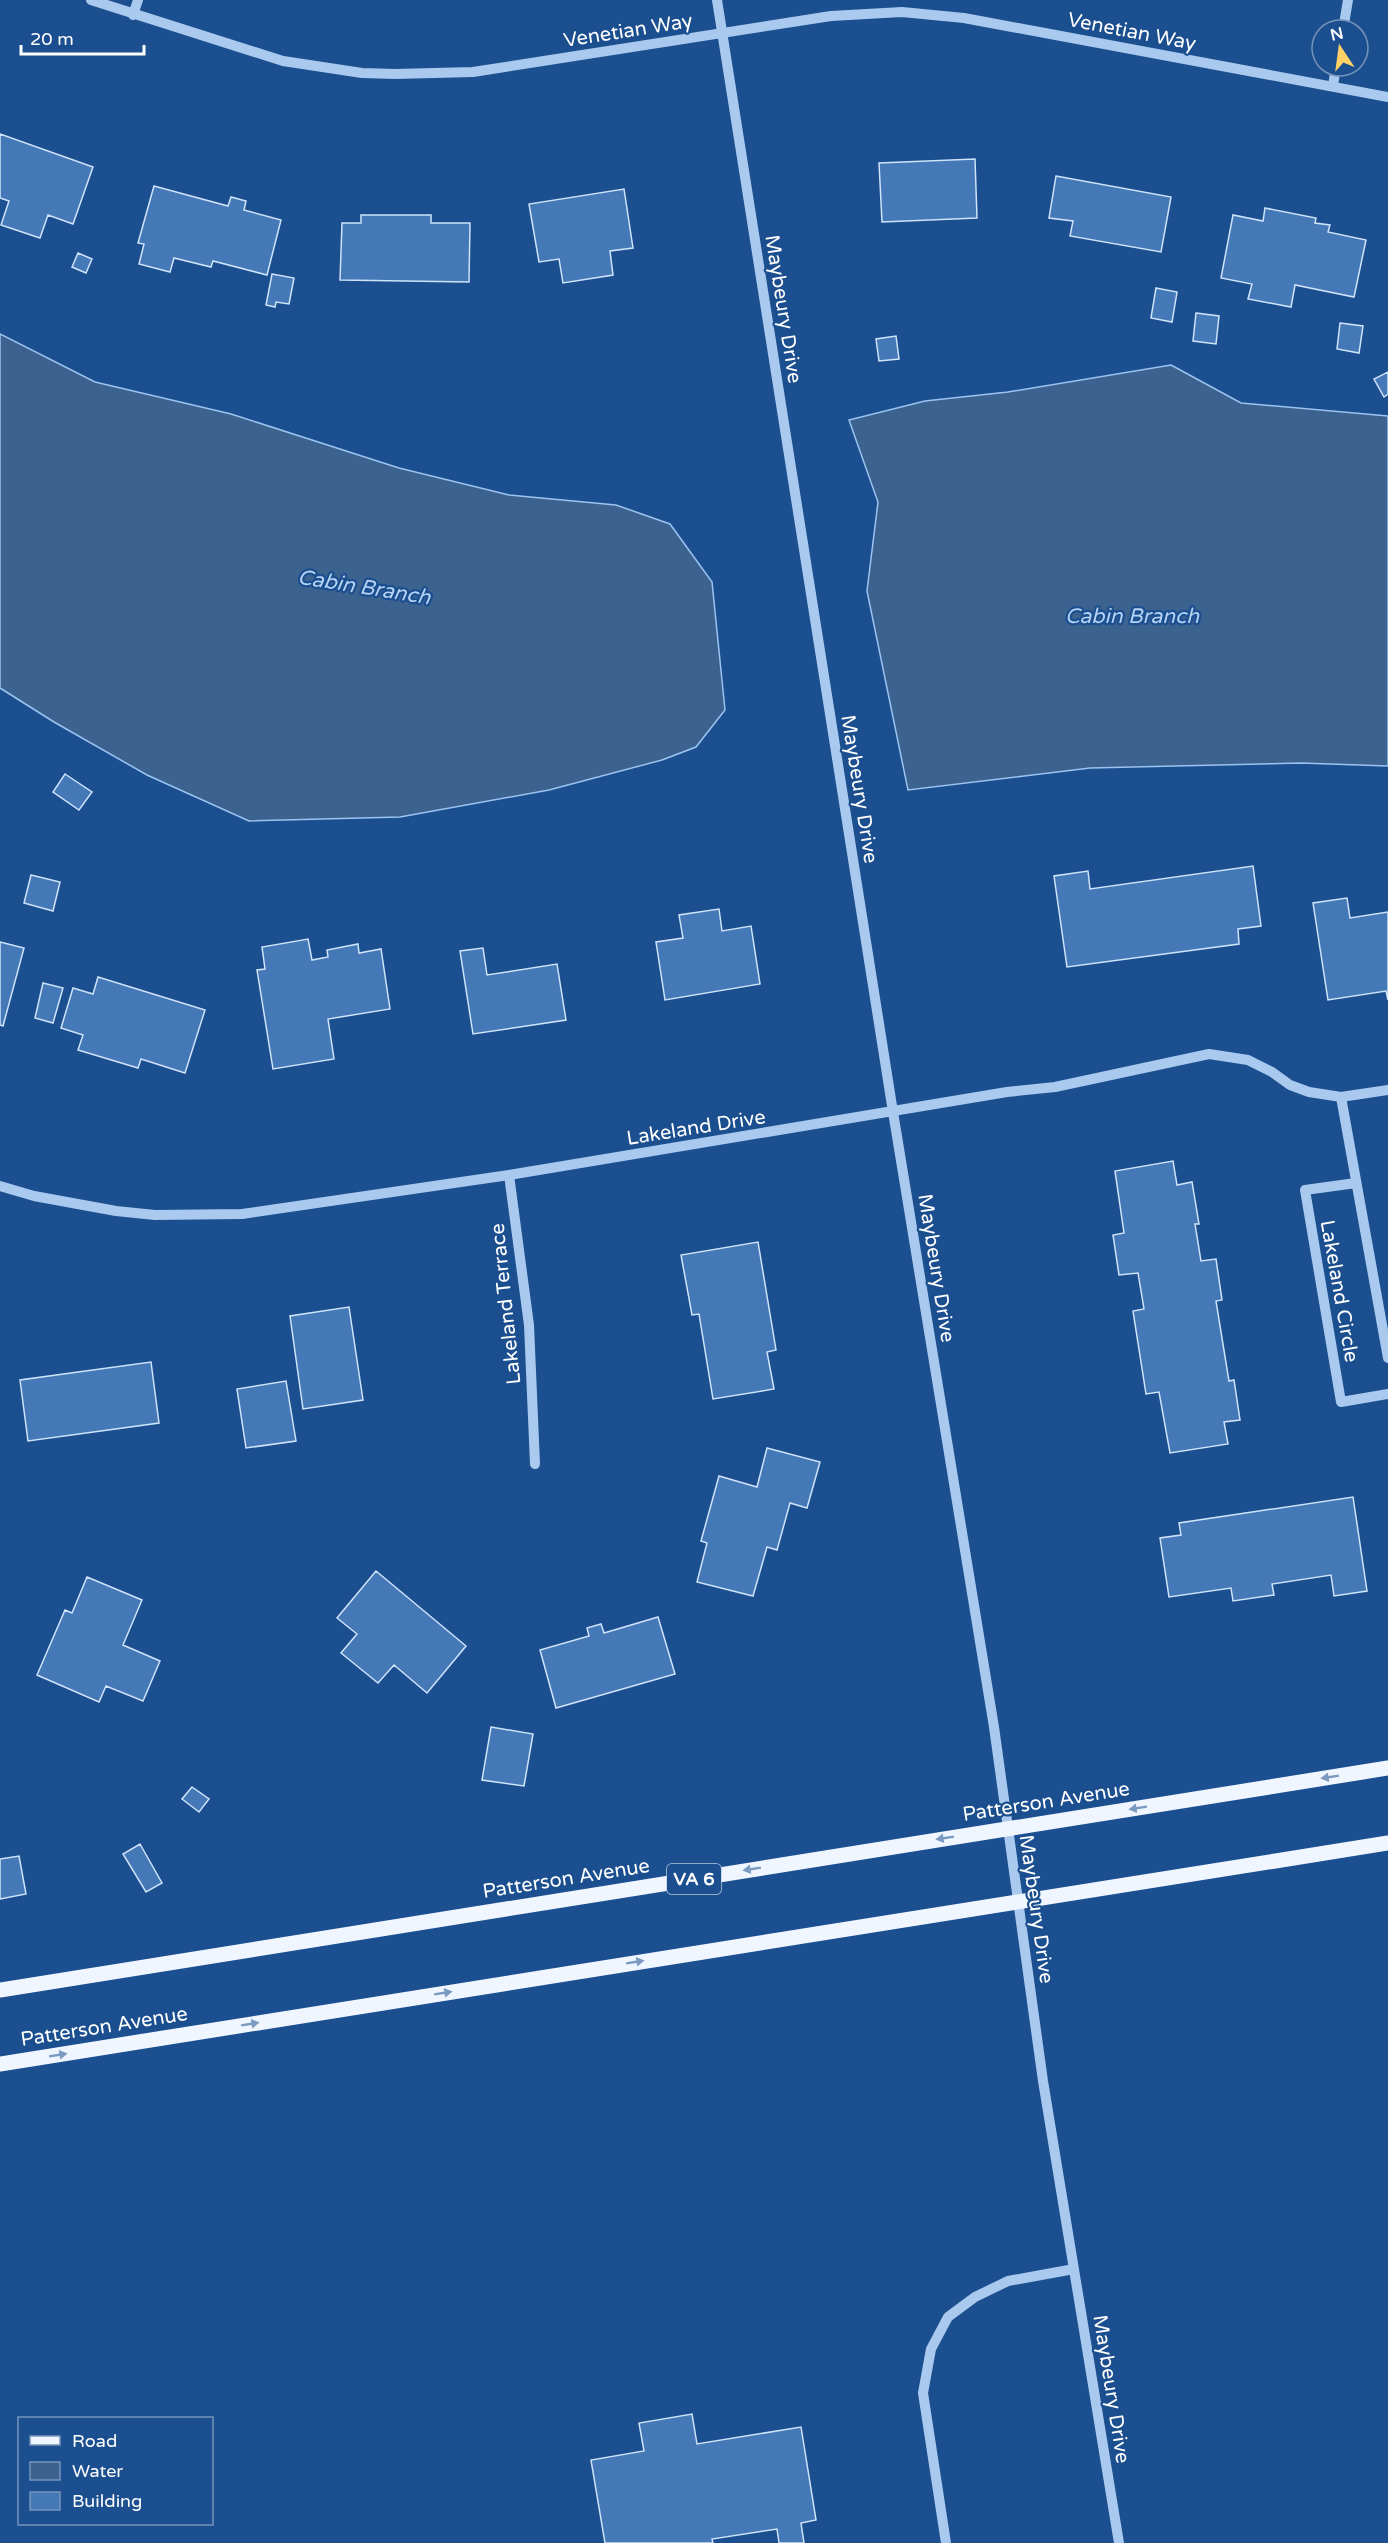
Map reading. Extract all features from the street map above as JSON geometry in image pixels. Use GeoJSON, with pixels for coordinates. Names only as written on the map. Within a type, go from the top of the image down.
{"type":"FeatureCollection","features":[{"type":"Feature","properties":{"kind":"main road","name":"Patterson Avenue"},"geometry":{"type":"LineString","coordinates":[[0,1990],[1388,1768]]}},
{"type":"Feature","properties":{"kind":"main road","name":"Patterson Avenue"},"geometry":{"type":"LineString","coordinates":[[0,2064],[1388,1843]]}},
{"type":"Feature","properties":{"kind":"street","name":"Venetian Way"},"geometry":{"type":"LineString","coordinates":[[91,0],[283,61],[362,73],[473,72],[831,16],[912,13],[964,18],[1388,97]]}},
{"type":"Feature","properties":{"kind":"street"},"geometry":{"type":"LineString","coordinates":[[133,15],[138,0]]}},
{"type":"Feature","properties":{"kind":"street","name":"Maybeury Drive"},"geometry":{"type":"LineString","coordinates":[[717,0],[893,1113],[994,1727],[1043,2081],[1119,2543]]}},
{"type":"Feature","properties":{"kind":"street"},"geometry":{"type":"LineString","coordinates":[[1345,18],[1348,0]]}},
{"type":"Feature","properties":{"kind":"street"},"geometry":{"type":"LineString","coordinates":[[1332,86],[1334,78]]}},
{"type":"Feature","properties":{"kind":"street","name":"Lakeland Drive"},"geometry":{"type":"LineString","coordinates":[[0,1186],[34,1196],[116,1211],[155,1215],[242,1214],[509,1175],[893,1113],[1007,1092],[1055,1087],[1209,1054],[1248,1060],[1290,1085],[1309,1092],[1341,1097],[1388,1090]]}},
{"type":"Feature","properties":{"kind":"street","name":"Lakeland Circle"},"geometry":{"type":"LineString","coordinates":[[1341,1097],[1388,1358]]}},
{"type":"Feature","properties":{"kind":"street","name":"Lakeland Terrace"},"geometry":{"type":"LineString","coordinates":[[509,1175],[529,1325],[535,1464]]}},
{"type":"Feature","properties":{"kind":"street","name":"Lakeland Circle"},"geometry":{"type":"LineString","coordinates":[[1356,1183],[1305,1190],[1341,1402],[1388,1394]]}},
{"type":"Feature","properties":{"kind":"street"},"geometry":{"type":"LineString","coordinates":[[946,2543],[923,2393],[931,2349],[948,2317],[975,2297],[1008,2281],[1074,2269]]}},
{"type":"Feature","properties":{"kind":"water","name":"Cabin Branch"},"geometry":{"type":"Polygon","coordinates":[[[0,334],[95,382],[231,414],[399,468],[509,495],[616,505],[670,524],[712,582],[725,710],[696,747],[662,760],[549,790],[400,817],[249,821],[147,775],[0,688],[0,334]]]}},
{"type":"Feature","properties":{"kind":"water","name":"Cabin Branch"},"geometry":{"type":"Polygon","coordinates":[[[1171,365],[1241,403],[1388,416],[1388,766],[1301,763],[1090,768],[908,790],[867,591],[878,502],[849,420],[925,401],[1008,392],[1171,365]]]}},
{"type":"Feature","properties":{"kind":"building"},"geometry":{"type":"Polygon","coordinates":[[[0,134],[93,167],[73,224],[48,215],[40,238],[1,225],[9,201],[0,198],[0,134]]]}},
{"type":"Feature","properties":{"kind":"building"},"geometry":{"type":"Polygon","coordinates":[[[975,159],[977,218],[882,222],[879,163],[975,159]]]}},
{"type":"Feature","properties":{"kind":"building"},"geometry":{"type":"Polygon","coordinates":[[[1056,176],[1171,197],[1161,252],[1070,236],[1073,221],[1049,218],[1056,176]]]}},
{"type":"Feature","properties":{"kind":"building"},"geometry":{"type":"Polygon","coordinates":[[[154,186],[228,206],[231,197],[246,201],[244,210],[281,220],[267,275],[213,261],[211,267],[174,258],[170,272],[139,264],[144,244],[138,243],[154,186]]]}},
{"type":"Feature","properties":{"kind":"building"},"geometry":{"type":"Polygon","coordinates":[[[624,189],[633,248],[610,251],[613,275],[563,283],[559,259],[539,262],[529,204],[624,189]]]}},
{"type":"Feature","properties":{"kind":"building"},"geometry":{"type":"Polygon","coordinates":[[[1265,208],[1316,218],[1315,223],[1330,225],[1328,232],[1366,240],[1354,297],[1295,285],[1291,307],[1248,299],[1252,284],[1221,278],[1233,215],[1263,221],[1265,208]]]}},
{"type":"Feature","properties":{"kind":"building"},"geometry":{"type":"Polygon","coordinates":[[[361,215],[431,215],[431,223],[470,223],[469,282],[340,280],[342,223],[361,223],[361,215]]]}},
{"type":"Feature","properties":{"kind":"building"},"geometry":{"type":"Polygon","coordinates":[[[78,253],[92,259],[86,273],[72,267],[78,253]]]}},
{"type":"Feature","properties":{"kind":"building"},"geometry":{"type":"Polygon","coordinates":[[[272,274],[294,278],[289,304],[276,302],[275,307],[266,305],[272,274]]]}},
{"type":"Feature","properties":{"kind":"building"},"geometry":{"type":"Polygon","coordinates":[[[1156,288],[1177,292],[1172,322],[1151,318],[1156,288]]]}},
{"type":"Feature","properties":{"kind":"building"},"geometry":{"type":"Polygon","coordinates":[[[1196,313],[1219,316],[1216,344],[1193,341],[1196,313]]]}},
{"type":"Feature","properties":{"kind":"building"},"geometry":{"type":"Polygon","coordinates":[[[1340,323],[1363,326],[1359,353],[1337,349],[1340,323]]]}},
{"type":"Feature","properties":{"kind":"building"},"geometry":{"type":"Polygon","coordinates":[[[896,336],[899,359],[879,361],[876,339],[896,336]]]}},
{"type":"Feature","properties":{"kind":"building"},"geometry":{"type":"Polygon","coordinates":[[[1388,372],[1388,394],[1384,397],[1374,379],[1388,372]]]}},
{"type":"Feature","properties":{"kind":"building"},"geometry":{"type":"Polygon","coordinates":[[[65,774],[92,792],[79,810],[53,792],[65,774]]]}},
{"type":"Feature","properties":{"kind":"building"},"geometry":{"type":"Polygon","coordinates":[[[1253,866],[1261,926],[1238,929],[1239,944],[1067,967],[1054,876],[1088,871],[1090,889],[1253,866]]]}},
{"type":"Feature","properties":{"kind":"building"},"geometry":{"type":"Polygon","coordinates":[[[31,875],[60,882],[53,911],[24,903],[31,875]]]}},
{"type":"Feature","properties":{"kind":"building"},"geometry":{"type":"Polygon","coordinates":[[[1347,898],[1350,918],[1388,912],[1388,1000],[1386,991],[1328,1000],[1313,903],[1347,898]]]}},
{"type":"Feature","properties":{"kind":"building"},"geometry":{"type":"Polygon","coordinates":[[[719,909],[722,931],[751,926],[760,984],[665,1000],[656,942],[683,938],[679,915],[719,909]]]}},
{"type":"Feature","properties":{"kind":"building"},"geometry":{"type":"Polygon","coordinates":[[[308,939],[312,960],[328,957],[327,950],[358,944],[359,953],[381,949],[390,1009],[328,1019],[334,1059],[273,1069],[257,970],[265,969],[262,947],[308,939]]]}},
{"type":"Feature","properties":{"kind":"building"},"geometry":{"type":"Polygon","coordinates":[[[0,942],[24,948],[3,1026],[0,1025],[0,942]]]}},
{"type":"Feature","properties":{"kind":"building"},"geometry":{"type":"Polygon","coordinates":[[[483,948],[487,975],[557,964],[566,1020],[473,1034],[460,951],[483,948]]]}},
{"type":"Feature","properties":{"kind":"building"},"geometry":{"type":"Polygon","coordinates":[[[98,977],[205,1010],[185,1073],[141,1059],[138,1068],[78,1050],[83,1035],[61,1028],[73,988],[93,994],[98,977]]]}},
{"type":"Feature","properties":{"kind":"building"},"geometry":{"type":"Polygon","coordinates":[[[43,983],[63,988],[53,1023],[35,1018],[43,983]]]}},
{"type":"Feature","properties":{"kind":"building"},"geometry":{"type":"Polygon","coordinates":[[[1173,1161],[1177,1185],[1192,1182],[1199,1224],[1195,1224],[1201,1261],[1216,1259],[1222,1300],[1216,1301],[1229,1381],[1234,1380],[1240,1420],[1224,1422],[1228,1444],[1170,1453],[1159,1392],[1146,1394],[1133,1311],[1144,1309],[1138,1273],[1119,1275],[1113,1235],[1124,1233],[1115,1171],[1173,1161]]]}},
{"type":"Feature","properties":{"kind":"building"},"geometry":{"type":"Polygon","coordinates":[[[758,1242],[776,1350],[767,1352],[774,1389],[713,1399],[699,1314],[692,1315],[681,1255],[758,1242]]]}},
{"type":"Feature","properties":{"kind":"building"},"geometry":{"type":"Polygon","coordinates":[[[349,1307],[363,1400],[303,1409],[290,1316],[349,1307]]]}},
{"type":"Feature","properties":{"kind":"building"},"geometry":{"type":"Polygon","coordinates":[[[151,1362],[159,1423],[28,1441],[20,1380],[151,1362]]]}},
{"type":"Feature","properties":{"kind":"building"},"geometry":{"type":"Polygon","coordinates":[[[286,1381],[296,1441],[246,1448],[237,1389],[286,1381]]]}},
{"type":"Feature","properties":{"kind":"building"},"geometry":{"type":"Polygon","coordinates":[[[767,1448],[820,1462],[807,1508],[790,1503],[777,1550],[767,1547],[753,1596],[697,1582],[707,1543],[701,1541],[719,1476],[757,1487],[767,1448]]]}},
{"type":"Feature","properties":{"kind":"building"},"geometry":{"type":"Polygon","coordinates":[[[1353,1497],[1367,1591],[1334,1596],[1331,1575],[1272,1584],[1274,1595],[1233,1601],[1231,1588],[1169,1597],[1160,1538],[1181,1535],[1179,1523],[1353,1497]]]}},
{"type":"Feature","properties":{"kind":"building"},"geometry":{"type":"Polygon","coordinates":[[[376,1571],[466,1646],[427,1693],[394,1665],[378,1683],[341,1653],[357,1634],[337,1618],[376,1571]]]}},
{"type":"Feature","properties":{"kind":"building"},"geometry":{"type":"Polygon","coordinates":[[[87,1577],[142,1600],[123,1645],[160,1661],[143,1701],[106,1686],[99,1702],[37,1675],[65,1610],[72,1613],[87,1577]]]}},
{"type":"Feature","properties":{"kind":"building"},"geometry":{"type":"Polygon","coordinates":[[[658,1617],[675,1674],[556,1708],[540,1650],[589,1636],[587,1628],[601,1624],[604,1633],[658,1617]]]}},
{"type":"Feature","properties":{"kind":"building"},"geometry":{"type":"Polygon","coordinates":[[[491,1727],[533,1734],[524,1786],[482,1780],[491,1727]]]}},
{"type":"Feature","properties":{"kind":"building"},"geometry":{"type":"Polygon","coordinates":[[[192,1787],[209,1799],[199,1812],[182,1799],[192,1787]]]}},
{"type":"Feature","properties":{"kind":"building"},"geometry":{"type":"Polygon","coordinates":[[[140,1844],[162,1883],[146,1892],[123,1854],[140,1844]]]}},
{"type":"Feature","properties":{"kind":"building"},"geometry":{"type":"Polygon","coordinates":[[[19,1856],[26,1894],[0,1899],[0,1859],[19,1856]]]}},
{"type":"Feature","properties":{"kind":"building"},"geometry":{"type":"Polygon","coordinates":[[[692,2414],[697,2444],[801,2427],[816,2520],[801,2523],[804,2543],[779,2543],[777,2529],[712,2539],[713,2543],[605,2543],[591,2460],[644,2451],[639,2423],[692,2414]]]}}]}
